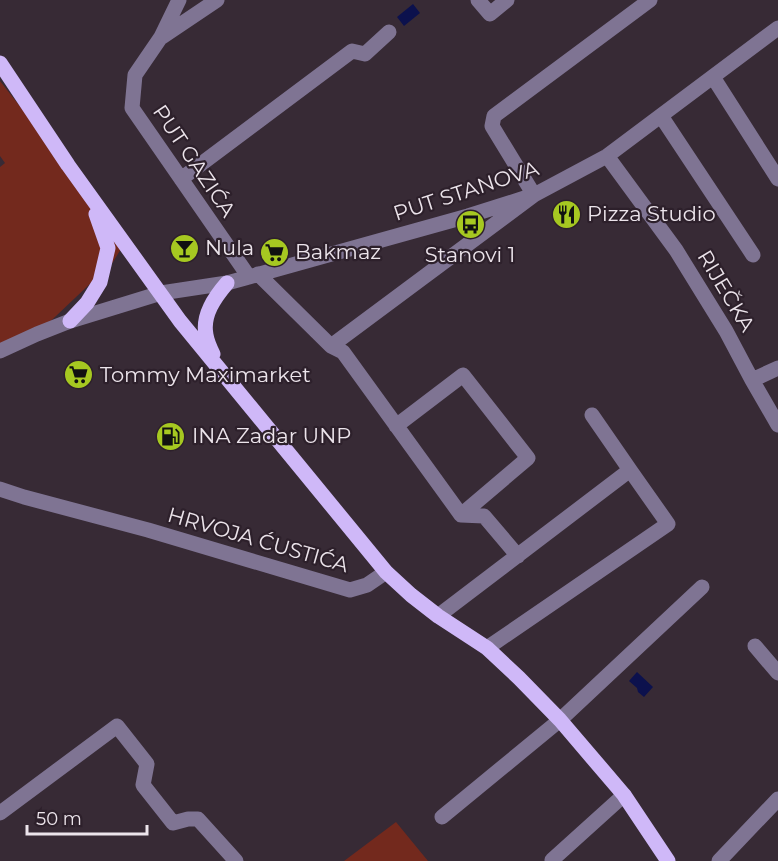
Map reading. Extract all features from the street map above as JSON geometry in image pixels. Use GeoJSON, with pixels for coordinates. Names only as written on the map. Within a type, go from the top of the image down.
{"type":"FeatureCollection","features":[{"type":"Feature","properties":{"kind":"main road"},"geometry":{"type":"LineString","coordinates":[[0,63],[85,189],[180,321],[386,572],[438,616],[487,648],[560,720],[624,795],[668,861]]}},
{"type":"Feature","properties":{"kind":"main road"},"geometry":{"type":"LineString","coordinates":[[70,321],[87,303],[100,282],[108,248],[85,189]]}},
{"type":"Feature","properties":{"kind":"main road"},"geometry":{"type":"LineString","coordinates":[[218,368],[206,335],[206,321],[213,300],[227,283]]}},
{"type":"Feature","properties":{"kind":"street","name":"PUT GAZIĆA"},"geometry":{"type":"LineString","coordinates":[[179,0],[161,37],[135,75],[132,108],[181,179],[254,276],[332,346],[343,352],[461,515]]}},
{"type":"Feature","properties":{"kind":"street"},"geometry":{"type":"LineString","coordinates":[[161,37],[217,0]]}},
{"type":"Feature","properties":{"kind":"street"},"geometry":{"type":"LineString","coordinates":[[478,0],[490,14],[507,0]]}},
{"type":"Feature","properties":{"kind":"street"},"geometry":{"type":"LineString","coordinates":[[332,346],[534,195],[492,126],[494,116],[650,0]]}},
{"type":"Feature","properties":{"kind":"street","name":"PUT STANOVA"},"geometry":{"type":"LineString","coordinates":[[0,351],[70,321],[161,294],[254,276],[468,216],[534,195],[607,156],[778,28]]}},
{"type":"Feature","properties":{"kind":"street"},"geometry":{"type":"LineString","coordinates":[[181,179],[352,51],[365,54],[389,32]]}},
{"type":"Feature","properties":{"kind":"street"},"geometry":{"type":"LineString","coordinates":[[713,77],[778,179]]}},
{"type":"Feature","properties":{"kind":"street"},"geometry":{"type":"LineString","coordinates":[[662,116],[753,255]]}},
{"type":"Feature","properties":{"kind":"street","name":"RIJEČKA"},"geometry":{"type":"LineString","coordinates":[[607,156],[676,250],[726,331],[778,425]]}},
{"type":"Feature","properties":{"kind":"street"},"geometry":{"type":"LineString","coordinates":[[752,380],[778,368]]}},
{"type":"Feature","properties":{"kind":"street"},"geometry":{"type":"LineString","coordinates":[[396,426],[463,375],[528,458],[461,515]]}},
{"type":"Feature","properties":{"kind":"street"},"geometry":{"type":"LineString","coordinates":[[487,648],[668,524],[592,415]]}},
{"type":"Feature","properties":{"kind":"street"},"geometry":{"type":"LineString","coordinates":[[438,616],[630,470]]}},
{"type":"Feature","properties":{"kind":"street","name":"HRVOJA ĆUSTIĆA"},"geometry":{"type":"LineString","coordinates":[[0,489],[24,498],[148,530],[350,590],[367,585],[386,572]]}},
{"type":"Feature","properties":{"kind":"street"},"geometry":{"type":"LineString","coordinates":[[461,515],[484,516],[518,556]]}},
{"type":"Feature","properties":{"kind":"street"},"geometry":{"type":"LineString","coordinates":[[442,817],[560,720],[702,587]]}},
{"type":"Feature","properties":{"kind":"street"},"geometry":{"type":"LineString","coordinates":[[755,646],[778,672]]}},
{"type":"Feature","properties":{"kind":"street"},"geometry":{"type":"LineString","coordinates":[[0,813],[117,726],[147,764],[143,785],[173,823],[198,819],[236,861]]}},
{"type":"Feature","properties":{"kind":"street"},"geometry":{"type":"LineString","coordinates":[[552,860],[624,795]]}},
{"type":"Feature","properties":{"kind":"street"},"geometry":{"type":"LineString","coordinates":[[719,861],[778,799]]}},
{"type":"Feature","properties":{"kind":"shaded area"},"geometry":{"type":"Polygon","coordinates":[[[413,4],[420,13],[404,26],[397,17],[413,4]]]}},
{"type":"Feature","properties":{"kind":"shaded area"},"geometry":{"type":"Polygon","coordinates":[[[0,81],[85,189],[124,244],[113,262],[37,334],[0,351],[0,167],[5,163],[0,156],[0,81]]]}},
{"type":"Feature","properties":{"kind":"shaded area"},"geometry":{"type":"Polygon","coordinates":[[[637,672],[653,687],[644,697],[629,681],[637,672]]]}},
{"type":"Feature","properties":{"kind":"shaded area"},"geometry":{"type":"Polygon","coordinates":[[[396,822],[428,861],[344,861],[396,822]]]}},
{"type":"Feature","properties":{"kind":"place","name":"Pizza Studio"},"geometry":{"type":"Point","coordinates":[566,214]}},
{"type":"Feature","properties":{"kind":"place","name":"Stanovi 1"},"geometry":{"type":"Point","coordinates":[470,224]}},
{"type":"Feature","properties":{"kind":"place","name":"Nula"},"geometry":{"type":"Point","coordinates":[184,248]}},
{"type":"Feature","properties":{"kind":"place","name":"Bakmaz"},"geometry":{"type":"Point","coordinates":[274,252]}},
{"type":"Feature","properties":{"kind":"place","name":"Tommy Maximarket"},"geometry":{"type":"Point","coordinates":[79,375]}},
{"type":"Feature","properties":{"kind":"place","name":"INA Zadar UNP"},"geometry":{"type":"Point","coordinates":[171,436]}}]}
